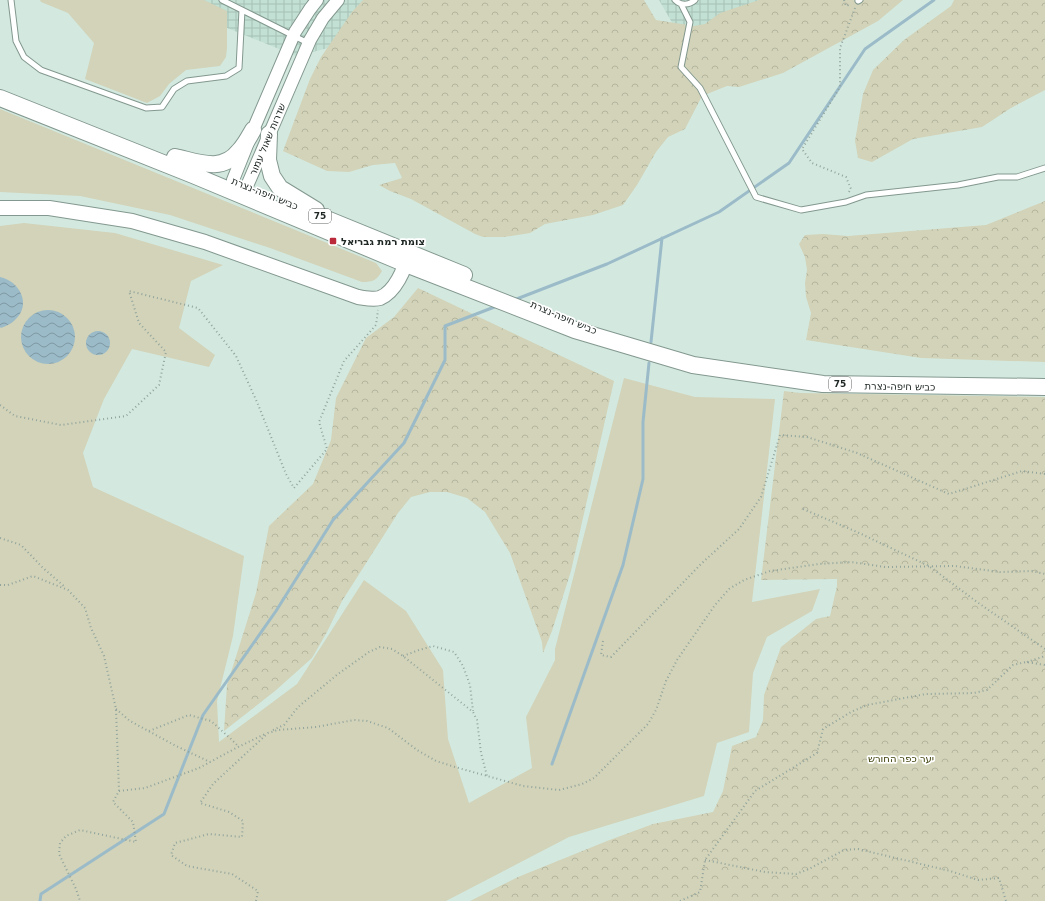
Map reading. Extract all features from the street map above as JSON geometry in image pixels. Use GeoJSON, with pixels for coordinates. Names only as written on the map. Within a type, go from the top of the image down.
{"type":"FeatureCollection","features":[{"type":"Feature","properties":{"kind":"highway","name":"כביש חיפה-נצרת"},"geometry":{"type":"LineString","coordinates":[[0,88],[175,157],[239,187],[575,330],[693,365],[823,384],[1045,387]]}},
{"type":"Feature","properties":{"kind":"highway","name":"כביש חיפה-נצרת"},"geometry":{"type":"LineString","coordinates":[[0,98],[136,152],[239,187],[340,224],[408,258]]}},
{"type":"Feature","properties":{"kind":"highway"},"geometry":{"type":"LineString","coordinates":[[175,157],[212,165],[231,160],[239,152],[253,130]]}},
{"type":"Feature","properties":{"kind":"highway"},"geometry":{"type":"LineString","coordinates":[[269,134],[268,160],[272,176],[280,188],[340,224]]}},
{"type":"Feature","properties":{"kind":"main road"},"geometry":{"type":"LineString","coordinates":[[0,208],[49,208],[132,221],[205,242],[358,297],[369,299],[379,299],[387,294],[395,285],[408,258]]}},
{"type":"Feature","properties":{"kind":"street","name":"שדרות שאול עמור"},"geometry":{"type":"LineString","coordinates":[[239,187],[253,130],[293,36],[310,8],[317,0]]}},
{"type":"Feature","properties":{"kind":"street","name":"שדרות שאול עמור"},"geometry":{"type":"LineString","coordinates":[[239,187],[269,134],[308,43],[323,18],[338,0]]}},
{"type":"Feature","properties":{"kind":"lane"},"geometry":{"type":"LineString","coordinates":[[11,0],[16,41],[24,57],[41,70],[146,108],[162,107],[174,89],[187,81],[226,76],[239,68],[242,10]]}},
{"type":"Feature","properties":{"kind":"lane"},"geometry":{"type":"LineString","coordinates":[[222,0],[308,43]]}},
{"type":"Feature","properties":{"kind":"lane"},"geometry":{"type":"LineString","coordinates":[[675,0],[681,4],[690,22],[681,67],[700,88],[756,197],[801,210],[846,202],[866,195],[958,185],[998,177],[1017,177],[1045,168]]}},
{"type":"Feature","properties":{"kind":"lane"},"geometry":{"type":"LineString","coordinates":[[681,4],[689,4],[695,0]]}},
{"type":"Feature","properties":{"kind":"path"},"geometry":{"type":"LineString","coordinates":[[844,0],[846,6],[859,0]]}},
{"type":"Feature","properties":{"kind":"path"},"geometry":{"type":"LineString","coordinates":[[846,202],[851,189],[846,176],[812,163],[802,149],[840,87],[840,48],[859,0]]}},
{"type":"Feature","properties":{"kind":"path"},"geometry":{"type":"LineString","coordinates":[[0,405],[15,416],[61,425],[126,416],[158,385],[166,352],[139,323],[129,291],[198,308],[236,356],[257,402],[286,474],[294,488],[327,449],[319,422],[344,360],[376,325],[379,299]]}},
{"type":"Feature","properties":{"kind":"path"},"geometry":{"type":"LineString","coordinates":[[603,641],[601,655],[611,657],[702,564],[739,529],[760,497],[780,435],[807,437],[857,453],[949,494],[1022,472],[1045,474]]}},
{"type":"Feature","properties":{"kind":"path"},"geometry":{"type":"LineString","coordinates":[[803,509],[857,532],[929,566],[977,602],[1045,649]]}},
{"type":"Feature","properties":{"kind":"path"},"geometry":{"type":"LineString","coordinates":[[0,538],[21,545],[85,608],[91,628],[104,656],[116,709],[119,791],[112,802],[134,822],[136,842],[80,830],[66,836],[60,843],[58,854],[76,889],[80,901]]}},
{"type":"Feature","properties":{"kind":"path"},"geometry":{"type":"LineString","coordinates":[[256,901],[258,891],[232,874],[187,866],[170,854],[175,843],[209,834],[242,837],[243,821],[228,812],[200,803],[214,784],[268,733],[278,730],[316,727],[354,720],[367,721],[388,728],[417,750],[436,761],[522,786],[559,790],[582,784],[594,778],[648,724],[656,710],[666,681],[677,660],[729,589],[744,580],[770,571],[819,564],[851,562],[885,567],[955,566],[1000,572],[1032,571],[1045,574]]}},
{"type":"Feature","properties":{"kind":"path"},"geometry":{"type":"LineString","coordinates":[[0,584],[8,585],[33,576],[68,590]]}},
{"type":"Feature","properties":{"kind":"path"},"geometry":{"type":"LineString","coordinates":[[403,656],[433,646],[454,652],[463,666],[470,685],[473,712],[477,720],[481,753],[488,776]]}},
{"type":"Feature","properties":{"kind":"path"},"geometry":{"type":"LineString","coordinates":[[119,791],[145,788],[199,768],[284,725],[298,707],[338,674],[369,652],[380,647],[392,649],[403,656],[473,712]]}},
{"type":"Feature","properties":{"kind":"path"},"geometry":{"type":"LineString","coordinates":[[680,901],[700,892],[705,860],[755,791],[817,754],[823,729],[846,715],[867,705],[926,694],[974,693],[987,690],[1012,665],[1045,656]]}},
{"type":"Feature","properties":{"kind":"path"},"geometry":{"type":"LineString","coordinates":[[1026,662],[1045,665]]}},
{"type":"Feature","properties":{"kind":"path"},"geometry":{"type":"LineString","coordinates":[[116,709],[130,721],[176,746],[210,762]]}},
{"type":"Feature","properties":{"kind":"path"},"geometry":{"type":"LineString","coordinates":[[149,731],[189,715],[211,721],[239,747]]}},
{"type":"Feature","properties":{"kind":"path"},"geometry":{"type":"LineString","coordinates":[[705,860],[765,872],[796,874],[809,869],[844,850],[858,849],[950,870],[978,880],[999,878],[1006,901]]}},
{"type":"Feature","properties":{"kind":"shaded area"},"geometry":{"type":"Polygon","coordinates":[[[165,0],[404,0],[361,40],[296,56],[193,14],[165,0]]]}},
{"type":"Feature","properties":{"kind":"shaded area"},"geometry":{"type":"Polygon","coordinates":[[[659,0],[784,0],[686,47],[659,0]]]}},
{"type":"Feature","properties":{"kind":"green space"},"geometry":{"type":"Polygon","coordinates":[[[40,0],[204,0],[227,11],[226,57],[220,66],[186,70],[169,84],[160,96],[147,103],[85,79],[94,43],[68,13],[41,2],[40,0]]]}},
{"type":"Feature","properties":{"kind":"green space"},"geometry":{"type":"Polygon","coordinates":[[[363,0],[644,0],[656,20],[694,26],[705,24],[720,13],[759,0],[903,0],[878,21],[783,73],[739,87],[727,86],[702,96],[685,129],[668,137],[656,152],[637,185],[623,205],[593,215],[545,224],[530,233],[504,237],[483,237],[411,199],[379,185],[402,178],[395,163],[373,165],[349,172],[327,171],[283,151],[310,79],[321,57],[352,12],[363,0]]]}},
{"type":"Feature","properties":{"kind":"green space"},"geometry":{"type":"Polygon","coordinates":[[[954,0],[1045,0],[1045,90],[1011,108],[982,127],[913,139],[872,162],[858,158],[855,141],[863,94],[873,70],[904,40],[951,6],[954,0]]]}},
{"type":"Feature","properties":{"kind":"green space"},"geometry":{"type":"Polygon","coordinates":[[[0,109],[376,263],[382,271],[374,280],[362,282],[270,248],[170,215],[80,196],[0,192],[0,109]]]}},
{"type":"Feature","properties":{"kind":"green space"},"geometry":{"type":"Polygon","coordinates":[[[1045,201],[1045,362],[921,358],[806,340],[811,313],[806,297],[805,283],[807,270],[805,257],[799,244],[805,235],[823,234],[848,236],[986,225],[1045,201]]]}},
{"type":"Feature","properties":{"kind":"green space"},"geometry":{"type":"Polygon","coordinates":[[[24,223],[115,233],[223,265],[191,281],[179,328],[215,355],[209,367],[132,349],[104,399],[83,453],[93,487],[244,556],[233,636],[217,701],[219,742],[297,684],[364,580],[406,611],[443,670],[448,739],[469,803],[532,768],[526,717],[555,660],[555,649],[624,378],[695,397],[775,399],[752,602],[820,589],[812,611],[767,637],[753,673],[749,732],[717,743],[704,796],[569,837],[446,901],[0,901],[0,226],[24,223]]]}},
{"type":"Feature","properties":{"kind":"green space"},"geometry":{"type":"Polygon","coordinates":[[[418,288],[614,381],[571,571],[552,631],[543,653],[542,642],[510,553],[485,512],[467,498],[447,492],[430,492],[411,497],[398,513],[342,601],[312,658],[275,691],[224,731],[227,685],[256,593],[269,526],[313,484],[331,440],[336,398],[366,338],[394,317],[418,288]]]}},
{"type":"Feature","properties":{"kind":"green space","name":"יער כפר החורש"},"geometry":{"type":"Polygon","coordinates":[[[784,391],[800,393],[1045,397],[1045,901],[470,901],[518,877],[653,824],[713,812],[723,791],[732,746],[756,737],[763,720],[764,695],[781,647],[816,619],[830,616],[837,586],[837,579],[761,580],[784,391]]]}},
{"type":"Feature","properties":{"kind":"water"},"geometry":{"type":"Polygon","coordinates":[[[0,277],[7,279],[18,288],[23,301],[23,308],[20,314],[12,323],[1,328],[0,327],[0,277]]]}},
{"type":"Feature","properties":{"kind":"water"},"geometry":{"type":"Polygon","coordinates":[[[43,310],[53,310],[63,314],[71,322],[75,332],[75,342],[71,352],[63,360],[53,364],[43,364],[33,360],[25,352],[21,342],[21,332],[25,322],[33,314],[43,310]]]}},
{"type":"Feature","properties":{"kind":"water"},"geometry":{"type":"Polygon","coordinates":[[[98,331],[107,334],[110,343],[107,352],[98,355],[89,352],[86,343],[89,334],[98,331]]]}},
{"type":"Feature","properties":{"kind":"waterway"},"geometry":{"type":"LineString","coordinates":[[514,300],[607,264],[719,212],[789,163],[865,49],[934,0]]}},
{"type":"Feature","properties":{"kind":"waterway"},"geometry":{"type":"LineString","coordinates":[[651,342],[662,238]]}},
{"type":"Feature","properties":{"kind":"waterway"},"geometry":{"type":"LineString","coordinates":[[40,901],[41,894],[164,814],[203,715],[276,611],[333,520],[404,443],[445,360],[445,326],[497,306]]}},
{"type":"Feature","properties":{"kind":"waterway"},"geometry":{"type":"LineString","coordinates":[[552,764],[623,565],[643,479],[643,422],[649,363]]}},
{"type":"Feature","properties":{"kind":"place","name":"צומת רמת גבריאל"},"geometry":{"type":"Point","coordinates":[333,241]}}]}
